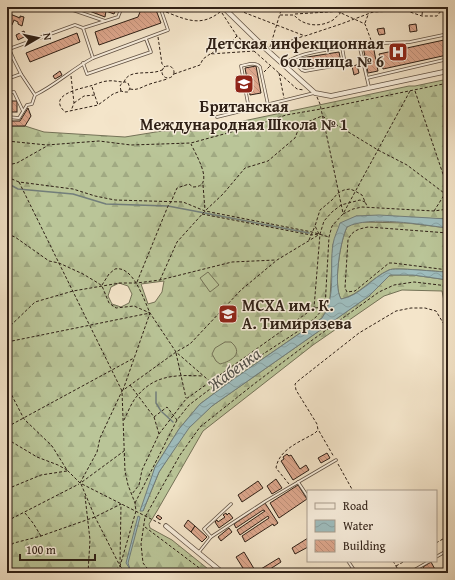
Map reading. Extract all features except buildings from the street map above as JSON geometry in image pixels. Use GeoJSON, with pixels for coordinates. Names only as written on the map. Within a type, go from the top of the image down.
{"type":"FeatureCollection","features":[{"type":"Feature","properties":{"kind":"main road"},"geometry":{"type":"LineString","coordinates":[[186,7],[200,7]]}},
{"type":"Feature","properties":{"kind":"street"},"geometry":{"type":"LineString","coordinates":[[222,9],[269,49],[283,65],[315,93],[331,96],[448,71]]}},
{"type":"Feature","properties":{"kind":"street"},"geometry":{"type":"LineString","coordinates":[[166,526],[223,573]]}},
{"type":"Feature","properties":{"kind":"lane"},"geometry":{"type":"LineString","coordinates":[[64,7],[106,21]]}},
{"type":"Feature","properties":{"kind":"lane"},"geometry":{"type":"LineString","coordinates":[[9,48],[75,25],[83,28],[118,17],[122,7]]}},
{"type":"Feature","properties":{"kind":"lane"},"geometry":{"type":"LineString","coordinates":[[7,118],[19,118],[27,105],[32,104],[35,95],[46,90],[68,72],[83,63],[168,30],[160,7]]}},
{"type":"Feature","properties":{"kind":"lane"},"geometry":{"type":"LineString","coordinates":[[83,28],[93,58]]}},
{"type":"Feature","properties":{"kind":"lane"},"geometry":{"type":"LineString","coordinates":[[369,87],[359,44],[410,42],[448,34]]}},
{"type":"Feature","properties":{"kind":"lane"},"geometry":{"type":"LineString","coordinates":[[83,63],[87,74],[151,52],[146,39]]}},
{"type":"Feature","properties":{"kind":"lane"},"geometry":{"type":"LineString","coordinates":[[7,44],[12,58],[35,95]]}},
{"type":"Feature","properties":{"kind":"lane"},"geometry":{"type":"LineString","coordinates":[[283,65],[292,60],[301,55],[342,47],[345,64],[306,71],[302,70],[292,60]]}},
{"type":"Feature","properties":{"kind":"lane"},"geometry":{"type":"LineString","coordinates":[[7,60],[12,58]]}},
{"type":"Feature","properties":{"kind":"lane"},"geometry":{"type":"LineString","coordinates":[[367,78],[448,59]]}},
{"type":"Feature","properties":{"kind":"lane"},"geometry":{"type":"LineString","coordinates":[[249,109],[241,66],[257,64],[260,67],[268,105]]}},
{"type":"Feature","properties":{"kind":"lane"},"geometry":{"type":"LineString","coordinates":[[7,79],[21,74]]}},
{"type":"Feature","properties":{"kind":"lane"},"geometry":{"type":"LineString","coordinates":[[7,93],[14,92],[23,111]]}},
{"type":"Feature","properties":{"kind":"lane"},"geometry":{"type":"LineString","coordinates":[[217,117],[315,93]]}},
{"type":"Feature","properties":{"kind":"lane"},"geometry":{"type":"LineString","coordinates":[[198,553],[211,537],[291,486],[336,460]]}},
{"type":"Feature","properties":{"kind":"lane"},"geometry":{"type":"LineString","coordinates":[[298,482],[307,496]]}},
{"type":"Feature","properties":{"kind":"lane"},"geometry":{"type":"LineString","coordinates":[[211,537],[204,529],[231,504]]}},
{"type":"Feature","properties":{"kind":"lane"},"geometry":{"type":"LineString","coordinates":[[437,556],[448,550]]}},
{"type":"Feature","properties":{"kind":"lane"},"geometry":{"type":"LineString","coordinates":[[349,562],[356,573]]}},
{"type":"Feature","properties":{"kind":"lane"},"geometry":{"type":"LineString","coordinates":[[409,573],[428,562]]}},
{"type":"Feature","properties":{"kind":"path"},"geometry":{"type":"LineString","coordinates":[[7,12],[8,7]]}},
{"type":"Feature","properties":{"kind":"path"},"geometry":{"type":"LineString","coordinates":[[229,7],[305,36]]}},
{"type":"Feature","properties":{"kind":"path"},"geometry":{"type":"LineString","coordinates":[[269,49],[282,7]]}},
{"type":"Feature","properties":{"kind":"path"},"geometry":{"type":"LineString","coordinates":[[328,7],[365,24]]}},
{"type":"Feature","properties":{"kind":"path"},"geometry":{"type":"LineString","coordinates":[[280,15],[357,9],[373,12],[386,12],[407,7]]}},
{"type":"Feature","properties":{"kind":"path"},"geometry":{"type":"LineString","coordinates":[[422,16],[424,7],[448,12]]}},
{"type":"Feature","properties":{"kind":"path"},"geometry":{"type":"LineString","coordinates":[[161,11],[190,21],[202,21],[214,17],[222,9],[237,36],[296,89],[315,93],[321,109],[343,214]]}},
{"type":"Feature","properties":{"kind":"path"},"geometry":{"type":"LineString","coordinates":[[401,9],[422,16],[437,16],[442,11]]}},
{"type":"Feature","properties":{"kind":"path"},"geometry":{"type":"LineString","coordinates":[[294,15],[304,23],[313,25],[324,24],[333,20],[344,10]]}},
{"type":"Feature","properties":{"kind":"path"},"geometry":{"type":"LineString","coordinates":[[269,49],[373,12]]}},
{"type":"Feature","properties":{"kind":"path"},"geometry":{"type":"LineString","coordinates":[[369,14],[365,24],[372,43]]}},
{"type":"Feature","properties":{"kind":"path"},"geometry":{"type":"LineString","coordinates":[[158,35],[162,64],[171,67],[174,70],[174,74]]}},
{"type":"Feature","properties":{"kind":"path"},"geometry":{"type":"LineString","coordinates":[[130,89],[128,83],[107,80],[92,86],[72,91],[61,98],[59,102],[61,108],[65,112],[71,111],[98,105],[112,94],[121,91],[126,92],[130,89],[136,90],[150,84],[158,83],[171,78],[174,74],[200,65],[203,59],[215,52],[217,47],[231,42],[237,36]]}},
{"type":"Feature","properties":{"kind":"path"},"geometry":{"type":"LineString","coordinates":[[210,54],[254,50]]}},
{"type":"Feature","properties":{"kind":"path"},"geometry":{"type":"LineString","coordinates":[[257,64],[262,58]]}},
{"type":"Feature","properties":{"kind":"path"},"geometry":{"type":"LineString","coordinates":[[261,76],[270,65]]}},
{"type":"Feature","properties":{"kind":"path"},"geometry":{"type":"LineString","coordinates":[[121,91],[120,86],[129,75],[136,73],[156,73],[162,70],[165,66]]}},
{"type":"Feature","properties":{"kind":"path"},"geometry":{"type":"LineString","coordinates":[[162,70],[162,76],[167,79]]}},
{"type":"Feature","properties":{"kind":"path"},"geometry":{"type":"LineString","coordinates":[[68,72],[70,76],[74,103],[71,111]]}},
{"type":"Feature","properties":{"kind":"path"},"geometry":{"type":"LineString","coordinates":[[279,73],[284,100]]}},
{"type":"Feature","properties":{"kind":"path"},"geometry":{"type":"LineString","coordinates":[[7,141],[48,145],[99,141],[131,145],[191,143],[257,125],[286,115],[448,83]]}},
{"type":"Feature","properties":{"kind":"path"},"geometry":{"type":"LineString","coordinates":[[92,86],[98,105]]}},
{"type":"Feature","properties":{"kind":"path"},"geometry":{"type":"LineString","coordinates":[[414,90],[448,188],[434,211]]}},
{"type":"Feature","properties":{"kind":"path"},"geometry":{"type":"LineString","coordinates":[[135,502],[177,420],[189,405],[214,386],[300,330],[314,319],[325,307],[329,237],[332,226],[343,214],[410,91]]}},
{"type":"Feature","properties":{"kind":"path"},"geometry":{"type":"LineString","coordinates":[[74,103],[84,96],[95,95]]}},
{"type":"Feature","properties":{"kind":"path"},"geometry":{"type":"LineString","coordinates":[[322,116],[378,150],[407,165],[448,196]]}},
{"type":"Feature","properties":{"kind":"path"},"geometry":{"type":"LineString","coordinates":[[160,280],[177,242],[202,214],[223,194],[245,168],[268,161],[295,138],[300,125],[322,116]]}},
{"type":"Feature","properties":{"kind":"path"},"geometry":{"type":"LineString","coordinates":[[191,143],[205,178],[203,184],[205,211]]}},
{"type":"Feature","properties":{"kind":"path"},"geometry":{"type":"LineString","coordinates":[[448,144],[445,149],[448,152]]}},
{"type":"Feature","properties":{"kind":"path"},"geometry":{"type":"LineString","coordinates":[[7,165],[17,163],[48,145]]}},
{"type":"Feature","properties":{"kind":"path"},"geometry":{"type":"LineString","coordinates":[[7,177],[19,182],[73,189],[115,200],[183,202],[205,211],[312,232],[329,237]]}},
{"type":"Feature","properties":{"kind":"path"},"geometry":{"type":"LineString","coordinates":[[19,182],[113,370],[122,391],[125,471],[131,495],[135,502],[136,511],[118,573]]}},
{"type":"Feature","properties":{"kind":"path"},"geometry":{"type":"LineString","coordinates":[[137,283],[168,206],[177,188],[189,184],[193,187],[198,187],[203,184]]}},
{"type":"Feature","properties":{"kind":"path"},"geometry":{"type":"LineString","coordinates":[[308,241],[320,210],[338,193],[350,189],[355,191],[362,195],[368,207]]}},
{"type":"Feature","properties":{"kind":"path"},"geometry":{"type":"LineString","coordinates":[[314,308],[320,234],[324,221],[341,205],[360,200],[365,202]]}},
{"type":"Feature","properties":{"kind":"path"},"geometry":{"type":"LineString","coordinates":[[343,214],[353,208],[368,207],[434,211],[448,209]]}},
{"type":"Feature","properties":{"kind":"path"},"geometry":{"type":"LineString","coordinates":[[202,214],[311,235],[320,234]]}},
{"type":"Feature","properties":{"kind":"path"},"geometry":{"type":"LineString","coordinates":[[315,226],[320,234]]}},
{"type":"Feature","properties":{"kind":"path"},"geometry":{"type":"LineString","coordinates":[[448,232],[368,227],[357,230],[351,234],[348,240],[345,288],[347,292],[355,291],[389,263],[448,270]]}},
{"type":"Feature","properties":{"kind":"path"},"geometry":{"type":"LineString","coordinates":[[7,234],[15,237],[49,261],[59,263],[83,274],[102,286],[109,303],[116,308],[134,306],[150,313]]}},
{"type":"Feature","properties":{"kind":"path"},"geometry":{"type":"LineString","coordinates":[[122,391],[176,352],[190,344],[241,290],[276,260],[320,234]]}},
{"type":"Feature","properties":{"kind":"path"},"geometry":{"type":"LineString","coordinates":[[7,329],[35,302],[73,291],[120,282],[137,283],[160,280],[232,262],[276,260]]}},
{"type":"Feature","properties":{"kind":"path"},"geometry":{"type":"LineString","coordinates":[[102,286],[109,274],[115,269],[118,268],[129,275],[137,283],[150,313],[176,352],[214,386]]}},
{"type":"Feature","properties":{"kind":"path"},"geometry":{"type":"LineString","coordinates":[[151,573],[143,563],[140,544],[145,517],[180,455],[200,427],[254,384],[379,292],[394,285],[414,282],[448,286]]}},
{"type":"Feature","properties":{"kind":"path"},"geometry":{"type":"LineString","coordinates":[[131,495],[139,485],[142,470],[159,434],[186,399],[314,308],[325,307]]}},
{"type":"Feature","properties":{"kind":"path"},"geometry":{"type":"LineString","coordinates":[[291,486],[276,468],[277,461],[288,448],[318,430],[317,424],[296,390],[295,384],[298,381],[359,333],[396,311],[411,308],[425,308],[436,311],[448,331]]}},
{"type":"Feature","properties":{"kind":"path"},"geometry":{"type":"LineString","coordinates":[[7,342],[150,313]]}},
{"type":"Feature","properties":{"kind":"path"},"geometry":{"type":"LineString","coordinates":[[80,483],[97,452],[100,438],[122,391],[150,313]]}},
{"type":"Feature","properties":{"kind":"path"},"geometry":{"type":"LineString","coordinates":[[176,352],[186,399]]}},
{"type":"Feature","properties":{"kind":"path"},"geometry":{"type":"LineString","coordinates":[[7,427],[135,358]]}},
{"type":"Feature","properties":{"kind":"path"},"geometry":{"type":"LineString","coordinates":[[124,420],[138,395],[152,384],[168,376],[203,376]]}},
{"type":"Feature","properties":{"kind":"path"},"geometry":{"type":"LineString","coordinates":[[130,384],[154,417],[159,434]]}},
{"type":"Feature","properties":{"kind":"path"},"geometry":{"type":"LineString","coordinates":[[7,386],[24,419],[52,446],[67,470],[80,483],[145,517],[166,526]]}},
{"type":"Feature","properties":{"kind":"path"},"geometry":{"type":"LineString","coordinates":[[154,417],[167,407],[177,420]]}},
{"type":"Feature","properties":{"kind":"path"},"geometry":{"type":"LineString","coordinates":[[7,439],[37,457],[67,470]]}},
{"type":"Feature","properties":{"kind":"path"},"geometry":{"type":"LineString","coordinates":[[7,521],[80,483],[125,450]]}},
{"type":"Feature","properties":{"kind":"path"},"geometry":{"type":"LineString","coordinates":[[7,489],[41,475],[67,470]]}},
{"type":"Feature","properties":{"kind":"path"},"geometry":{"type":"LineString","coordinates":[[80,483],[95,517],[120,566],[126,573]]}},
{"type":"Feature","properties":{"kind":"path"},"geometry":{"type":"LineString","coordinates":[[84,493],[90,540],[88,573]]}},
{"type":"Feature","properties":{"kind":"path"},"geometry":{"type":"LineString","coordinates":[[7,547],[14,543],[41,536],[88,520],[121,504]]}},
{"type":"Feature","properties":{"kind":"path"},"geometry":{"type":"LineString","coordinates":[[112,573],[120,566],[121,504]]}},
{"type":"Feature","properties":{"kind":"path"},"geometry":{"type":"LineString","coordinates":[[24,512],[41,536]]}},
{"type":"Feature","properties":{"kind":"path"},"geometry":{"type":"LineString","coordinates":[[144,526],[206,573]]}},
{"type":"Feature","properties":{"kind":"path"},"geometry":{"type":"LineString","coordinates":[[437,542],[448,536]]}},
{"type":"Feature","properties":{"kind":"path"},"geometry":{"type":"LineString","coordinates":[[394,562],[400,573]]}},
{"type":"Feature","properties":{"kind":"path"},"geometry":{"type":"LineString","coordinates":[[396,566],[403,562]]}},
{"type":"Feature","properties":{"kind":"green space","name":"МСХА им. К. А. Тимирязева"},"geometry":{"type":"Polygon","coordinates":[[[448,79],[448,219],[356,216],[333,244],[330,299],[327,310],[322,318],[200,404],[179,429],[155,467],[143,511],[159,472],[188,428],[212,406],[369,296],[390,275],[413,275],[448,280],[448,321],[442,291],[402,290],[384,296],[313,345],[203,431],[149,524],[150,528],[172,540],[213,573],[7,573],[7,126],[25,126],[44,132],[125,137],[162,131],[196,131],[409,86],[448,79]],[[164,281],[141,284],[148,304],[155,302],[162,292],[164,281]],[[119,283],[111,287],[108,296],[112,304],[121,307],[129,303],[132,294],[128,286],[119,283]]]}},
{"type":"Feature","properties":{"kind":"green space"},"geometry":{"type":"Polygon","coordinates":[[[354,223],[407,223],[448,228],[448,272],[407,269],[389,270],[354,294],[341,299],[338,284],[338,263],[344,234],[347,227],[354,223]]]}},
{"type":"Feature","properties":{"kind":"green space"},"geometry":{"type":"Polygon","coordinates":[[[208,272],[219,285],[210,292],[200,278],[208,272]]]}},
{"type":"Feature","properties":{"kind":"green space"},"geometry":{"type":"Polygon","coordinates":[[[225,342],[231,342],[235,346],[236,353],[232,359],[220,364],[216,361],[212,354],[215,348],[225,342]]]}},
{"type":"Feature","properties":{"kind":"water"},"geometry":{"type":"Polygon","coordinates":[[[379,215],[448,219],[448,228],[382,221],[357,223],[347,227],[342,242],[338,263],[338,284],[341,299],[360,291],[383,273],[393,269],[448,272],[448,280],[413,275],[390,275],[369,296],[212,406],[189,428],[159,472],[143,511],[140,511],[155,467],[179,429],[200,404],[322,318],[327,310],[331,292],[333,244],[340,223],[356,216],[379,215]]]}},
{"type":"Feature","properties":{"kind":"water"},"geometry":{"type":"Polygon","coordinates":[[[138,516],[140,517],[128,563],[130,569],[126,563],[138,516]]]}},
{"type":"Feature","properties":{"kind":"waterway"},"geometry":{"type":"LineString","coordinates":[[7,183],[18,189],[73,194],[106,204],[168,206],[309,233]]}},
{"type":"Feature","properties":{"kind":"waterway"},"geometry":{"type":"LineString","coordinates":[[156,392],[156,403],[161,411]]}},
{"type":"Feature","properties":{"kind":"waterway"},"geometry":{"type":"LineString","coordinates":[[162,412],[173,422]]}},
{"type":"Feature","properties":{"kind":"waterway","name":"Жабенка"},"geometry":{"type":"LineString","coordinates":[[129,568],[132,573]]}},
{"type":"Feature","properties":{"kind":"place","name":"Детская инфекционная больница № 6"},"geometry":{"type":"Point","coordinates":[398,52]}},
{"type":"Feature","properties":{"kind":"place","name":"Британская Международная Школа № 1"},"geometry":{"type":"Point","coordinates":[244,84]}},
{"type":"Feature","properties":{"kind":"place","name":"МСХА им. К. А. Тимирязева"},"geometry":{"type":"Point","coordinates":[228,314]}}]}
